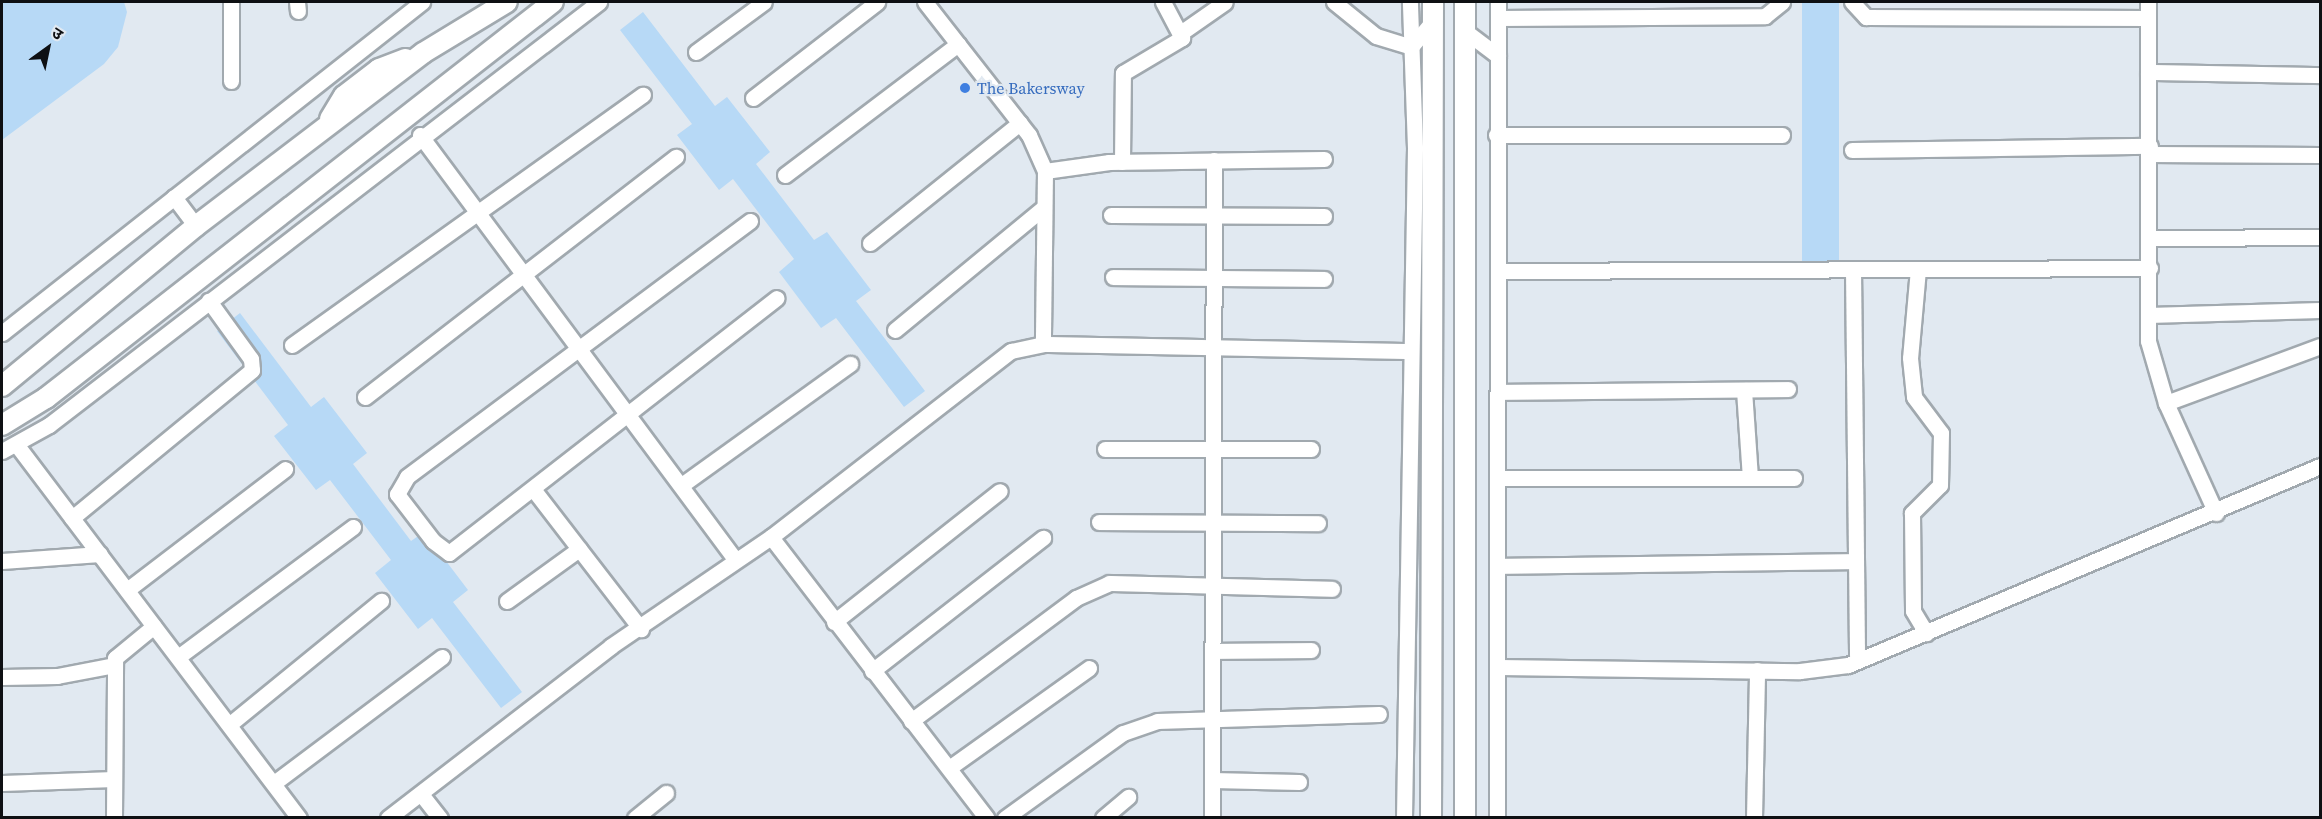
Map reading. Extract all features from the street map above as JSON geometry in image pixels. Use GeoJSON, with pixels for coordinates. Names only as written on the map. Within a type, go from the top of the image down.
{"type":"FeatureCollection","features":[{"type":"Feature","properties":{"kind":"street"},"geometry":{"type":"LineString","coordinates":[[231,2],[231,81]]}},
{"type":"Feature","properties":{"kind":"street"},"geometry":{"type":"LineString","coordinates":[[2,333],[422,2]]}},
{"type":"Feature","properties":{"kind":"street"},"geometry":{"type":"LineString","coordinates":[[2,386],[196,226],[324,129],[344,96],[379,69],[423,53],[505,2]]}},
{"type":"Feature","properties":{"kind":"street"},"geometry":{"type":"LineString","coordinates":[[2,425],[46,398],[339,164],[553,2]]}},
{"type":"Feature","properties":{"kind":"street"},"geometry":{"type":"LineString","coordinates":[[2,451],[49,425],[420,135],[599,2]]}},
{"type":"Feature","properties":{"kind":"street"},"geometry":{"type":"LineString","coordinates":[[696,52],[764,2]]}},
{"type":"Feature","properties":{"kind":"street"},"geometry":{"type":"LineString","coordinates":[[753,98],[878,2]]}},
{"type":"Feature","properties":{"kind":"street"},"geometry":{"type":"LineString","coordinates":[[925,2],[1020,123],[1045,171],[1043,344]]}},
{"type":"Feature","properties":{"kind":"street"},"geometry":{"type":"LineString","coordinates":[[1163,2],[1182,32]]}},
{"type":"Feature","properties":{"kind":"street"},"geometry":{"type":"LineString","coordinates":[[1122,162],[1123,73],[1173,46],[1182,32],[1225,2]]}},
{"type":"Feature","properties":{"kind":"street"},"geometry":{"type":"LineString","coordinates":[[1334,2],[1376,36],[1411,47]]}},
{"type":"Feature","properties":{"kind":"street"},"geometry":{"type":"LineString","coordinates":[[1404,818],[1410,351],[1410,2]]}},
{"type":"Feature","properties":{"kind":"street"},"geometry":{"type":"LineString","coordinates":[[1465,2],[1465,818]]}},
{"type":"Feature","properties":{"kind":"street"},"geometry":{"type":"LineString","coordinates":[[1497,818],[1500,271],[1496,135],[1498,2]]}},
{"type":"Feature","properties":{"kind":"street"},"geometry":{"type":"LineString","coordinates":[[1498,18],[1765,16],[1782,2]]}},
{"type":"Feature","properties":{"kind":"street"},"geometry":{"type":"LineString","coordinates":[[1852,2],[1866,17],[2148,18]]}},
{"type":"Feature","properties":{"kind":"street"},"geometry":{"type":"LineString","coordinates":[[2148,2],[2151,238],[2148,341],[2166,403],[2216,513]]}},
{"type":"Feature","properties":{"kind":"street"},"geometry":{"type":"LineString","coordinates":[[1411,47],[1433,11]]}},
{"type":"Feature","properties":{"kind":"street"},"geometry":{"type":"LineString","coordinates":[[1431,818],[1433,11]]}},
{"type":"Feature","properties":{"kind":"street"},"geometry":{"type":"LineString","coordinates":[[1465,31],[1498,56]]}},
{"type":"Feature","properties":{"kind":"street"},"geometry":{"type":"LineString","coordinates":[[785,175],[958,44]]}},
{"type":"Feature","properties":{"kind":"street"},"geometry":{"type":"LineString","coordinates":[[2148,72],[2320,75]]}},
{"type":"Feature","properties":{"kind":"street"},"geometry":{"type":"LineString","coordinates":[[292,345],[477,211],[643,95]]}},
{"type":"Feature","properties":{"kind":"street"},"geometry":{"type":"LineString","coordinates":[[870,243],[1020,123]]}},
{"type":"Feature","properties":{"kind":"street"},"geometry":{"type":"LineString","coordinates":[[420,135],[527,273],[683,484],[734,558]]}},
{"type":"Feature","properties":{"kind":"street"},"geometry":{"type":"LineString","coordinates":[[1496,135],[1782,135]]}},
{"type":"Feature","properties":{"kind":"street"},"geometry":{"type":"LineString","coordinates":[[1852,150],[2150,150],[2320,155]]}},
{"type":"Feature","properties":{"kind":"street"},"geometry":{"type":"LineString","coordinates":[[365,397],[676,157]]}},
{"type":"Feature","properties":{"kind":"street"},"geometry":{"type":"LineString","coordinates":[[1045,171],[1122,162],[1324,159]]}},
{"type":"Feature","properties":{"kind":"street"},"geometry":{"type":"LineString","coordinates":[[1212,818],[1211,449],[1214,350],[1211,278],[1214,160]]}},
{"type":"Feature","properties":{"kind":"street"},"geometry":{"type":"LineString","coordinates":[[174,197],[196,226]]}},
{"type":"Feature","properties":{"kind":"street"},"geometry":{"type":"LineString","coordinates":[[895,330],[1044,207]]}},
{"type":"Feature","properties":{"kind":"street"},"geometry":{"type":"LineString","coordinates":[[1111,215],[1324,216]]}},
{"type":"Feature","properties":{"kind":"street"},"geometry":{"type":"LineString","coordinates":[[750,221],[580,346],[397,488],[433,541],[449,553],[777,298]]}},
{"type":"Feature","properties":{"kind":"street"},"geometry":{"type":"LineString","coordinates":[[2151,238],[2320,237]]}},
{"type":"Feature","properties":{"kind":"street"},"geometry":{"type":"LineString","coordinates":[[1500,271],[2150,268]]}},
{"type":"Feature","properties":{"kind":"street"},"geometry":{"type":"LineString","coordinates":[[1853,269],[1854,561],[1857,661]]}},
{"type":"Feature","properties":{"kind":"street"},"geometry":{"type":"LineString","coordinates":[[1918,269],[1910,358],[1914,397],[1941,433],[1940,485],[1912,513],[1913,611],[1926,633]]}},
{"type":"Feature","properties":{"kind":"street"},"geometry":{"type":"LineString","coordinates":[[1113,278],[1324,279]]}},
{"type":"Feature","properties":{"kind":"street"},"geometry":{"type":"LineString","coordinates":[[72,518],[252,370],[251,359],[209,301]]}},
{"type":"Feature","properties":{"kind":"street"},"geometry":{"type":"LineString","coordinates":[[2148,315],[2320,310]]}},
{"type":"Feature","properties":{"kind":"street"},"geometry":{"type":"LineString","coordinates":[[388,818],[734,558],[771,537],[996,359],[1043,344],[1214,350],[1410,351]]}},
{"type":"Feature","properties":{"kind":"street"},"geometry":{"type":"LineString","coordinates":[[2166,403],[2320,346]]}},
{"type":"Feature","properties":{"kind":"street"},"geometry":{"type":"LineString","coordinates":[[683,484],[850,364]]}},
{"type":"Feature","properties":{"kind":"street"},"geometry":{"type":"LineString","coordinates":[[1498,392],[1788,389]]}},
{"type":"Feature","properties":{"kind":"street"},"geometry":{"type":"LineString","coordinates":[[1744,390],[1750,478]]}},
{"type":"Feature","properties":{"kind":"street"},"geometry":{"type":"LineString","coordinates":[[16,444],[299,818]]}},
{"type":"Feature","properties":{"kind":"street"},"geometry":{"type":"LineString","coordinates":[[1105,449],[1311,449]]}},
{"type":"Feature","properties":{"kind":"street"},"geometry":{"type":"LineString","coordinates":[[1499,667],[1757,670],[1857,661],[2216,513],[2320,466]]}},
{"type":"Feature","properties":{"kind":"street"},"geometry":{"type":"LineString","coordinates":[[127,590],[285,470]]}},
{"type":"Feature","properties":{"kind":"street"},"geometry":{"type":"LineString","coordinates":[[1498,478],[1794,478]]}},
{"type":"Feature","properties":{"kind":"street"},"geometry":{"type":"LineString","coordinates":[[533,489],[641,628]]}},
{"type":"Feature","properties":{"kind":"street"},"geometry":{"type":"LineString","coordinates":[[834,622],[1000,491]]}},
{"type":"Feature","properties":{"kind":"street"},"geometry":{"type":"LineString","coordinates":[[1100,522],[1318,523]]}},
{"type":"Feature","properties":{"kind":"street"},"geometry":{"type":"LineString","coordinates":[[178,657],[353,527]]}},
{"type":"Feature","properties":{"kind":"street"},"geometry":{"type":"LineString","coordinates":[[771,537],[834,622],[987,818]]}},
{"type":"Feature","properties":{"kind":"street"},"geometry":{"type":"LineString","coordinates":[[872,671],[1043,538]]}},
{"type":"Feature","properties":{"kind":"street"},"geometry":{"type":"LineString","coordinates":[[507,601],[579,549]]}},
{"type":"Feature","properties":{"kind":"street"},"geometry":{"type":"LineString","coordinates":[[2,561],[100,554]]}},
{"type":"Feature","properties":{"kind":"street"},"geometry":{"type":"LineString","coordinates":[[1498,566],[1854,561]]}},
{"type":"Feature","properties":{"kind":"street"},"geometry":{"type":"LineString","coordinates":[[911,721],[1076,598],[1109,583],[1332,589]]}},
{"type":"Feature","properties":{"kind":"street"},"geometry":{"type":"LineString","coordinates":[[230,724],[381,601]]}},
{"type":"Feature","properties":{"kind":"street"},"geometry":{"type":"LineString","coordinates":[[2,677],[57,676],[114,665],[154,626]]}},
{"type":"Feature","properties":{"kind":"street"},"geometry":{"type":"LineString","coordinates":[[1212,651],[1311,650]]}},
{"type":"Feature","properties":{"kind":"street"},"geometry":{"type":"LineString","coordinates":[[274,783],[442,657]]}},
{"type":"Feature","properties":{"kind":"street"},"geometry":{"type":"LineString","coordinates":[[114,665],[114,818]]}},
{"type":"Feature","properties":{"kind":"street"},"geometry":{"type":"LineString","coordinates":[[949,768],[1089,668]]}},
{"type":"Feature","properties":{"kind":"street"},"geometry":{"type":"LineString","coordinates":[[1754,818],[1757,670]]}},
{"type":"Feature","properties":{"kind":"street"},"geometry":{"type":"LineString","coordinates":[[1005,818],[1123,733],[1157,721],[1212,716],[1379,714]]}},
{"type":"Feature","properties":{"kind":"street"},"geometry":{"type":"LineString","coordinates":[[2,783],[114,778]]}},
{"type":"Feature","properties":{"kind":"street"},"geometry":{"type":"LineString","coordinates":[[1212,780],[1299,782]]}},
{"type":"Feature","properties":{"kind":"street"},"geometry":{"type":"LineString","coordinates":[[635,818],[666,793]]}},
{"type":"Feature","properties":{"kind":"street"},"geometry":{"type":"LineString","coordinates":[[421,794],[440,818]]}},
{"type":"Feature","properties":{"kind":"street"},"geometry":{"type":"LineString","coordinates":[[1103,818],[1128,797]]}},
{"type":"Feature","properties":{"kind":"shaded area"},"geometry":{"type":"Polygon","coordinates":[[[2,2],[124,2],[127,12],[118,47],[104,64],[2,140],[2,2]]]}},
{"type":"Feature","properties":{"kind":"shaded area"},"geometry":{"type":"Polygon","coordinates":[[[1802,2],[1839,2],[1839,267],[1802,267],[1802,2]]]}},
{"type":"Feature","properties":{"kind":"shaded area"},"geometry":{"type":"Polygon","coordinates":[[[643,12],[715,106],[727,97],[770,152],[756,164],[814,240],[827,232],[871,290],[856,301],[925,391],[904,407],[836,318],[821,328],[779,272],[794,259],[733,179],[719,190],[677,135],[692,124],[620,30],[643,12]]]}},
{"type":"Feature","properties":{"kind":"shaded area"},"geometry":{"type":"Polygon","coordinates":[[[240,313],[311,407],[324,397],[367,453],[353,464],[411,541],[424,532],[468,590],[453,602],[522,692],[501,708],[432,618],[418,629],[375,573],[391,560],[330,480],[316,490],[274,436],[288,425],[217,331],[240,313]]]}},
{"type":"Feature","properties":{"kind":"place","name":"The Bakersway"},"geometry":{"type":"Point","coordinates":[965,88]}}]}
